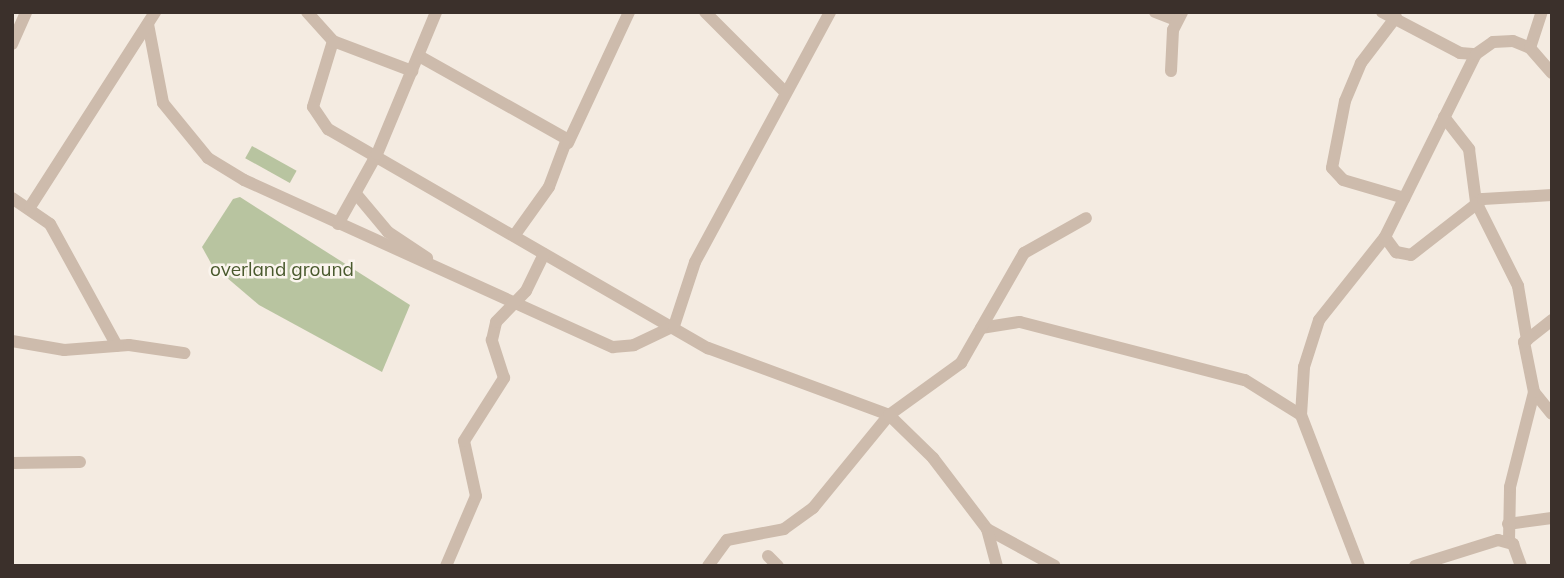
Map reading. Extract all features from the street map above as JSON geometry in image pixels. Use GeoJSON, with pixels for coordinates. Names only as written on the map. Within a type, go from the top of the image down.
{"type":"FeatureCollection","features":[{"type":"Feature","properties":{"kind":"street"},"geometry":{"type":"LineString","coordinates":[[12,44],[26,12]]}},
{"type":"Feature","properties":{"kind":"street"},"geometry":{"type":"LineString","coordinates":[[307,12],[333,41],[412,71]]}},
{"type":"Feature","properties":{"kind":"street"},"geometry":{"type":"LineString","coordinates":[[338,223],[357,195],[377,154],[436,12]]}},
{"type":"Feature","properties":{"kind":"street"},"geometry":{"type":"LineString","coordinates":[[513,236],[539,204],[629,12]]}},
{"type":"Feature","properties":{"kind":"street"},"geometry":{"type":"LineString","coordinates":[[705,12],[783,91]]}},
{"type":"Feature","properties":{"kind":"street"},"geometry":{"type":"LineString","coordinates":[[674,326],[690,273],[783,91],[831,12]]}},
{"type":"Feature","properties":{"kind":"street"},"geometry":{"type":"LineString","coordinates":[[1155,12],[1179,16],[1171,71]]}},
{"type":"Feature","properties":{"kind":"street"},"geometry":{"type":"LineString","coordinates":[[1382,12],[1396,16],[1460,53],[1476,54]]}},
{"type":"Feature","properties":{"kind":"street"},"geometry":{"type":"LineString","coordinates":[[1530,48],[1542,12]]}},
{"type":"Feature","properties":{"kind":"street"},"geometry":{"type":"LineString","coordinates":[[1396,16],[1361,63],[1345,101],[1332,168],[1343,180],[1404,198]]}},
{"type":"Feature","properties":{"kind":"street"},"geometry":{"type":"LineString","coordinates":[[151,18],[163,103],[208,158],[338,223],[516,305],[615,347],[674,326]]}},
{"type":"Feature","properties":{"kind":"street"},"geometry":{"type":"LineString","coordinates":[[30,207],[151,18]]}},
{"type":"Feature","properties":{"kind":"street"},"geometry":{"type":"LineString","coordinates":[[333,41],[316,92],[315,118],[513,236],[715,351],[889,415],[933,458],[987,529],[997,566]]}},
{"type":"Feature","properties":{"kind":"street"},"geometry":{"type":"LineString","coordinates":[[1359,566],[1301,415],[1304,366],[1319,320],[1385,237],[1476,54],[1493,42],[1530,48],[1552,73]]}},
{"type":"Feature","properties":{"kind":"street"},"geometry":{"type":"LineString","coordinates":[[1460,53],[1468,69]]}},
{"type":"Feature","properties":{"kind":"street"},"geometry":{"type":"LineString","coordinates":[[419,56],[568,143]]}},
{"type":"Feature","properties":{"kind":"street"},"geometry":{"type":"LineString","coordinates":[[1444,117],[1469,149],[1479,197],[1518,286],[1534,393],[1514,463],[1508,524],[1508,541],[1521,566]]}},
{"type":"Feature","properties":{"kind":"street"},"geometry":{"type":"LineString","coordinates":[[357,195],[388,232],[453,276]]}},
{"type":"Feature","properties":{"kind":"street"},"geometry":{"type":"LineString","coordinates":[[1385,237],[1396,252],[1411,255],[1479,197],[1552,195]]}},
{"type":"Feature","properties":{"kind":"street"},"geometry":{"type":"LineString","coordinates":[[12,198],[30,207],[67,248],[117,346]]}},
{"type":"Feature","properties":{"kind":"street"},"geometry":{"type":"LineString","coordinates":[[708,566],[727,540],[785,529],[813,508],[889,415],[948,378],[981,328],[1024,253],[1086,218]]}},
{"type":"Feature","properties":{"kind":"street"},"geometry":{"type":"LineString","coordinates":[[446,566],[476,496],[464,441],[504,378],[492,340],[496,322],[516,305],[544,254]]}},
{"type":"Feature","properties":{"kind":"street"},"geometry":{"type":"LineString","coordinates":[[1527,340],[1552,320]]}},
{"type":"Feature","properties":{"kind":"street"},"geometry":{"type":"LineString","coordinates":[[981,328],[1020,323],[1245,380],[1301,415]]}},
{"type":"Feature","properties":{"kind":"street"},"geometry":{"type":"LineString","coordinates":[[12,341],[75,351],[117,346],[184,353]]}},
{"type":"Feature","properties":{"kind":"street"},"geometry":{"type":"LineString","coordinates":[[1534,393],[1552,414]]}},
{"type":"Feature","properties":{"kind":"street"},"geometry":{"type":"LineString","coordinates":[[12,463],[79,462]]}},
{"type":"Feature","properties":{"kind":"street"},"geometry":{"type":"LineString","coordinates":[[1508,524],[1552,518]]}},
{"type":"Feature","properties":{"kind":"street"},"geometry":{"type":"LineString","coordinates":[[987,529],[1055,566]]}},
{"type":"Feature","properties":{"kind":"street"},"geometry":{"type":"LineString","coordinates":[[1415,566],[1475,544],[1508,541]]}},
{"type":"Feature","properties":{"kind":"street"},"geometry":{"type":"LineString","coordinates":[[768,556],[778,566]]}},
{"type":"Feature","properties":{"kind":"green space"},"geometry":{"type":"Polygon","coordinates":[[[252,146],[297,171],[290,183],[245,158],[252,146]]]}},
{"type":"Feature","properties":{"kind":"green space","name":"overland ground"},"geometry":{"type":"Polygon","coordinates":[[[240,197],[410,305],[382,372],[259,305],[212,265],[202,247],[233,199],[240,197]]]}}]}
